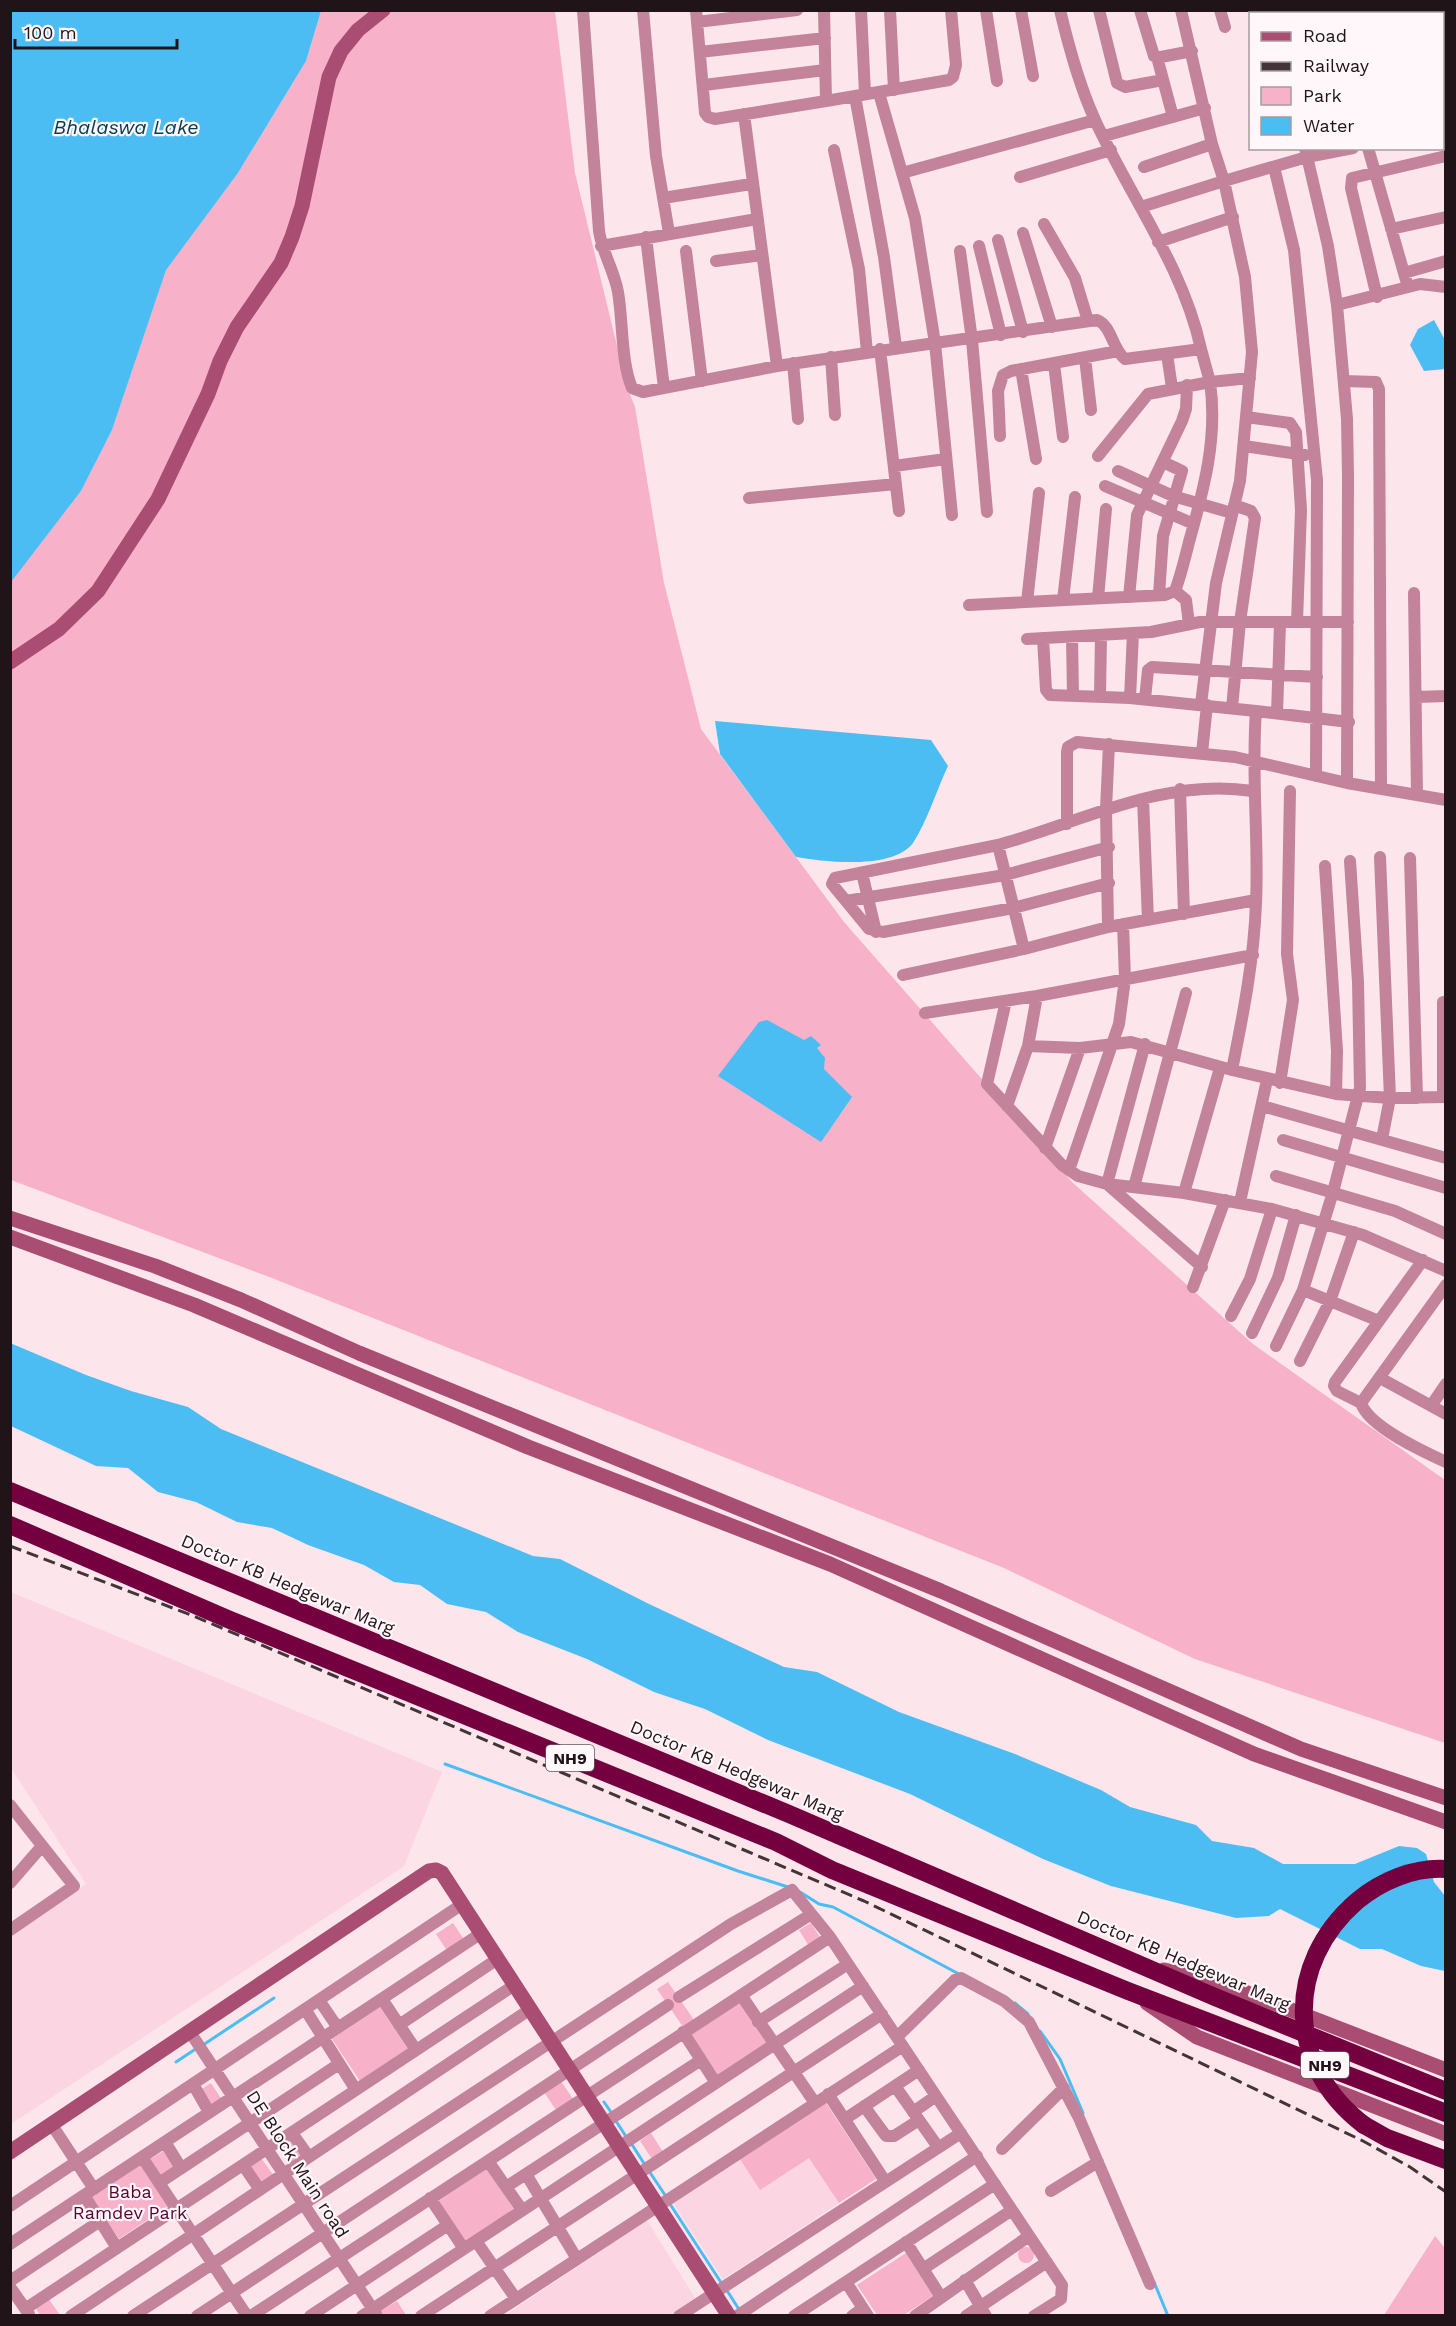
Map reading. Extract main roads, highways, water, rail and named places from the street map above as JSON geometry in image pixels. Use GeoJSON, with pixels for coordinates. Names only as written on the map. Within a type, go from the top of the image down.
{"type":"FeatureCollection","features":[{"type":"Feature","properties":{"kind":"highway","name":"Doctor KB Hedgewar Marg"},"geometry":{"type":"LineString","coordinates":[[10,1491],[789,1814],[1215,1997],[1446,2091]]}},
{"type":"Feature","properties":{"kind":"highway","name":"NH9"},"geometry":{"type":"LineString","coordinates":[[10,1525],[230,1620],[776,1842],[832,1870],[1128,1991],[1204,2018],[1446,2113]]}},
{"type":"Feature","properties":{"kind":"highway"},"geometry":{"type":"LineString","coordinates":[[1446,1869],[1418,1872],[1380,1884],[1343,1914],[1322,1941],[1310,1968],[1304,2001],[1304,2018],[1314,2064],[1337,2101],[1359,2121],[1388,2138],[1446,2160]]}},
{"type":"Feature","properties":{"kind":"main road"},"geometry":{"type":"LineString","coordinates":[[10,662],[59,629],[98,591],[158,499],[237,327],[281,263],[292,237],[302,206],[329,77],[341,51],[358,30],[383,10]]}},
{"type":"Feature","properties":{"kind":"main road"},"geometry":{"type":"LineString","coordinates":[[10,1218],[155,1266],[241,1300],[370,1357],[952,1596],[1301,1749],[1446,1798]]}},
{"type":"Feature","properties":{"kind":"main road"},"geometry":{"type":"LineString","coordinates":[[10,1237],[194,1305],[528,1447],[830,1564],[1254,1754],[1446,1822]]}},
{"type":"Feature","properties":{"kind":"main road"},"geometry":{"type":"LineString","coordinates":[[10,2152],[429,1871],[436,1870],[442,1873],[460,1905],[729,2316]]}},
{"type":"Feature","properties":{"kind":"main road"},"geometry":{"type":"LineString","coordinates":[[1135,1963],[1219,1982],[1446,2070]]}},
{"type":"Feature","properties":{"kind":"main road"},"geometry":{"type":"LineString","coordinates":[[1128,1991],[1197,2037],[1446,2134]]}},
{"type":"Feature","properties":{"kind":"water","name":"Bhalaswa Lake"},"geometry":{"type":"Polygon","coordinates":[[[11,10],[321,11],[306,61],[238,173],[166,270],[112,430],[81,491],[11,582],[11,10]]]}},
{"type":"Feature","properties":{"kind":"water"},"geometry":{"type":"Polygon","coordinates":[[[1434,320],[1445,340],[1445,369],[1424,371],[1410,345],[1418,329],[1434,320]]]}},
{"type":"Feature","properties":{"kind":"water"},"geometry":{"type":"Polygon","coordinates":[[[715,721],[931,740],[948,766],[918,835],[903,852],[875,861],[858,862],[796,857],[720,754],[715,721]]]}},
{"type":"Feature","properties":{"kind":"water"},"geometry":{"type":"Polygon","coordinates":[[[767,1020],[804,1040],[811,1036],[821,1045],[817,1048],[825,1058],[824,1069],[852,1097],[821,1142],[718,1076],[759,1022],[767,1020]]]}},
{"type":"Feature","properties":{"kind":"water"},"geometry":{"type":"Polygon","coordinates":[[[10,1343],[86,1375],[188,1407],[221,1429],[533,1556],[560,1559],[649,1604],[784,1667],[817,1672],[899,1712],[1015,1754],[1101,1790],[1130,1807],[1196,1825],[1212,1841],[1254,1848],[1283,1864],[1355,1864],[1399,1846],[1417,1848],[1426,1854],[1434,1882],[1445,1896],[1445,1971],[1421,1966],[1382,1949],[1360,1949],[1280,1909],[1269,1916],[1236,1918],[1111,1886],[1043,1859],[910,1794],[768,1740],[705,1709],[654,1692],[587,1659],[518,1632],[486,1612],[447,1604],[420,1585],[394,1582],[364,1565],[308,1545],[272,1528],[237,1522],[196,1502],[158,1492],[128,1468],[96,1466],[11,1426],[10,1343]]]}},
{"type":"Feature","properties":{"kind":"waterway"},"geometry":{"type":"LineString","coordinates":[[445,1764],[738,1871],[788,1887]]}},
{"type":"Feature","properties":{"kind":"waterway"},"geometry":{"type":"LineString","coordinates":[[800,1892],[819,1904],[833,1907],[959,1974]]}},
{"type":"Feature","properties":{"kind":"waterway"},"geometry":{"type":"LineString","coordinates":[[203,2045],[274,1998]]}},
{"type":"Feature","properties":{"kind":"waterway"},"geometry":{"type":"LineString","coordinates":[[1015,2003],[1028,2014]]}},
{"type":"Feature","properties":{"kind":"waterway"},"geometry":{"type":"LineString","coordinates":[[1040,2031],[1060,2059],[1083,2113]]}},
{"type":"Feature","properties":{"kind":"waterway"},"geometry":{"type":"LineString","coordinates":[[176,2062],[197,2048]]}},
{"type":"Feature","properties":{"kind":"waterway"},"geometry":{"type":"LineString","coordinates":[[604,2102],[613,2115]]}},
{"type":"Feature","properties":{"kind":"waterway"},"geometry":{"type":"LineString","coordinates":[[616,2121],[627,2138]]}},
{"type":"Feature","properties":{"kind":"waterway"},"geometry":{"type":"LineString","coordinates":[[631,2143],[645,2165]]}},
{"type":"Feature","properties":{"kind":"waterway"},"geometry":{"type":"LineString","coordinates":[[649,2171],[667,2198]]}},
{"type":"Feature","properties":{"kind":"waterway"},"geometry":{"type":"LineString","coordinates":[[670,2204],[722,2284]]}},
{"type":"Feature","properties":{"kind":"waterway"},"geometry":{"type":"LineString","coordinates":[[1154,2282],[1168,2316]]}},
{"type":"Feature","properties":{"kind":"waterway"},"geometry":{"type":"LineString","coordinates":[[726,2289],[740,2311]]}},
{"type":"Feature","properties":{"kind":"railway"},"geometry":{"type":"LineString","coordinates":[[10,1546],[191,1615],[864,1901],[1363,2141],[1410,2167],[1446,2192]]}},
{"type":"Feature","properties":{"kind":"park label","name":"Baba Ramdev Park"},"geometry":{"type":"Point","coordinates":[130,2201]}}]}
